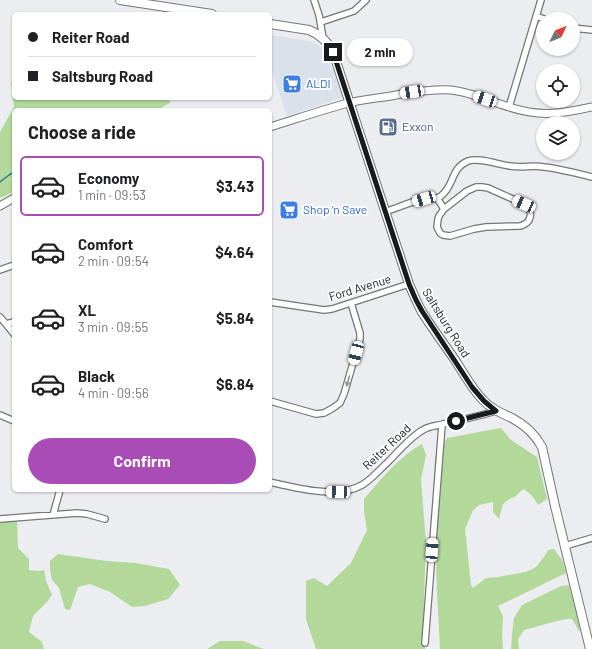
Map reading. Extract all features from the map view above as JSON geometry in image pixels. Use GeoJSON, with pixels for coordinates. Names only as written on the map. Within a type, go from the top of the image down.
{"type":"FeatureCollection","features":[{"type":"Feature","properties":{"kind":"main road"},"geometry":{"type":"LineString","coordinates":[[120,0],[199,12]]}},
{"type":"Feature","properties":{"kind":"main road"},"geometry":{"type":"LineString","coordinates":[[272,24],[309,30],[315,32],[323,38]]}},
{"type":"Feature","properties":{"kind":"main road","name":"Saltsburg Road"},"geometry":{"type":"LineString","coordinates":[[323,38],[333,52],[409,284],[416,300],[472,387],[484,401],[496,411],[513,419],[531,431],[542,447],[590,649]]}},
{"type":"Feature","properties":{"kind":"street"},"geometry":{"type":"LineString","coordinates":[[314,0],[321,22],[323,38]]}},
{"type":"Feature","properties":{"kind":"street"},"geometry":{"type":"LineString","coordinates":[[321,22],[354,11],[366,0]]}},
{"type":"Feature","properties":{"kind":"street"},"geometry":{"type":"LineString","coordinates":[[537,12],[541,0]]}},
{"type":"Feature","properties":{"kind":"street"},"geometry":{"type":"LineString","coordinates":[[509,107],[536,16]]}},
{"type":"Feature","properties":{"kind":"street"},"geometry":{"type":"LineString","coordinates":[[580,29],[592,30]]}},
{"type":"Feature","properties":{"kind":"street"},"geometry":{"type":"LineString","coordinates":[[272,126],[349,103],[434,90],[460,91],[509,107],[534,113],[556,114],[592,107]]}},
{"type":"Feature","properties":{"kind":"street"},"geometry":{"type":"LineString","coordinates":[[385,212],[424,199],[437,198],[443,194],[450,185],[456,170],[471,160],[482,160],[516,167],[543,167],[575,172],[592,177]]}},
{"type":"Feature","properties":{"kind":"street"},"geometry":{"type":"LineString","coordinates":[[476,187],[482,187],[488,188],[524,204],[529,209],[530,217],[524,225],[480,228],[446,236],[440,233],[437,227],[439,216],[444,209],[467,191],[476,187]]}},
{"type":"Feature","properties":{"kind":"street"},"geometry":{"type":"LineString","coordinates":[[437,198],[444,209]]}},
{"type":"Feature","properties":{"kind":"street"},"geometry":{"type":"LineString","coordinates":[[0,206],[12,199]]}},
{"type":"Feature","properties":{"kind":"street"},"geometry":{"type":"LineString","coordinates":[[0,270],[12,266]]}},
{"type":"Feature","properties":{"kind":"street","name":"Ford Avenue"},"geometry":{"type":"LineString","coordinates":[[272,302],[324,310],[332,309],[409,284]]}},
{"type":"Feature","properties":{"kind":"street"},"geometry":{"type":"LineString","coordinates":[[272,402],[316,414],[324,413],[340,403],[360,339],[360,333],[351,303]]}},
{"type":"Feature","properties":{"kind":"street"},"geometry":{"type":"LineString","coordinates":[[0,318],[12,332]]}},
{"type":"Feature","properties":{"kind":"street"},"geometry":{"type":"LineString","coordinates":[[6,324],[12,322]]}},
{"type":"Feature","properties":{"kind":"street","name":"Reiter Road"},"geometry":{"type":"LineString","coordinates":[[272,482],[306,490],[338,492],[350,490],[362,485],[374,476],[422,430],[496,411]]}},
{"type":"Feature","properties":{"kind":"street"},"geometry":{"type":"LineString","coordinates":[[0,415],[12,420]]}},
{"type":"Feature","properties":{"kind":"street"},"geometry":{"type":"LineString","coordinates":[[425,643],[442,425]]}},
{"type":"Feature","properties":{"kind":"street"},"geometry":{"type":"LineString","coordinates":[[53,515],[59,492]]}},
{"type":"Feature","properties":{"kind":"street"},"geometry":{"type":"LineString","coordinates":[[0,520],[77,513],[105,519]]}},
{"type":"Feature","properties":{"kind":"street"},"geometry":{"type":"LineString","coordinates":[[565,546],[592,538]]}},
{"type":"Feature","properties":{"kind":"shaded area"},"geometry":{"type":"Polygon","coordinates":[[[272,35],[317,43],[324,51],[344,97],[287,116],[272,71],[272,35]]]}},
{"type":"Feature","properties":{"kind":"green space"},"geometry":{"type":"Polygon","coordinates":[[[13,100],[169,100],[170,103],[161,108],[14,107],[13,100]]]}},
{"type":"Feature","properties":{"kind":"green space"},"geometry":{"type":"Polygon","coordinates":[[[12,111],[12,193],[0,198],[0,132],[12,111]]]}},
{"type":"Feature","properties":{"kind":"green space"},"geometry":{"type":"Polygon","coordinates":[[[501,428],[511,440],[537,457],[547,499],[538,505],[532,496],[523,489],[516,496],[503,504],[499,519],[493,512],[493,502],[479,505],[473,510],[465,529],[471,585],[473,588],[486,578],[526,572],[536,567],[548,550],[554,549],[562,560],[566,573],[498,606],[503,616],[503,649],[440,649],[434,485],[435,457],[447,438],[501,428]]]}},
{"type":"Feature","properties":{"kind":"green space"},"geometry":{"type":"Polygon","coordinates":[[[422,444],[426,455],[421,480],[426,543],[424,598],[425,649],[316,649],[306,619],[306,581],[314,578],[327,586],[351,563],[367,530],[364,512],[364,499],[398,462],[422,444]]]}},
{"type":"Feature","properties":{"kind":"green space"},"geometry":{"type":"Polygon","coordinates":[[[17,518],[18,548],[29,559],[29,570],[44,570],[46,581],[52,595],[33,616],[29,632],[42,642],[44,649],[0,649],[0,520],[17,518]]]}},
{"type":"Feature","properties":{"kind":"green space"},"geometry":{"type":"Polygon","coordinates":[[[58,554],[107,561],[136,563],[169,569],[180,585],[168,599],[145,606],[132,607],[110,592],[90,584],[78,587],[70,610],[65,609],[59,588],[52,580],[50,569],[50,561],[58,554]]]}},
{"type":"Feature","properties":{"kind":"green space"},"geometry":{"type":"Polygon","coordinates":[[[569,585],[581,630],[579,631],[572,619],[557,621],[524,630],[518,639],[519,649],[511,649],[514,618],[522,605],[561,586],[569,585]]]}},
{"type":"Feature","properties":{"kind":"green space"},"geometry":{"type":"Polygon","coordinates":[[[220,641],[243,641],[264,649],[207,649],[220,641]]]}},
{"type":"Feature","properties":{"kind":"waterway"},"geometry":{"type":"LineString","coordinates":[[0,182],[12,173]]}},
{"type":"Feature","properties":{"kind":"place","name":"ALDI"},"geometry":{"type":"Point","coordinates":[292,84]}},
{"type":"Feature","properties":{"kind":"place","name":"Exxon"},"geometry":{"type":"Point","coordinates":[388,127]}},
{"type":"Feature","properties":{"kind":"place","name":"Shop 'n Save"},"geometry":{"type":"Point","coordinates":[289,210]}},
{"type":"Feature","properties":{"kind":"route"},"geometry":{"type":"LineString","coordinates":[[333,52],[409,284],[416,300],[430,324],[472,387],[488,405],[496,411],[456,421]]}}]}
